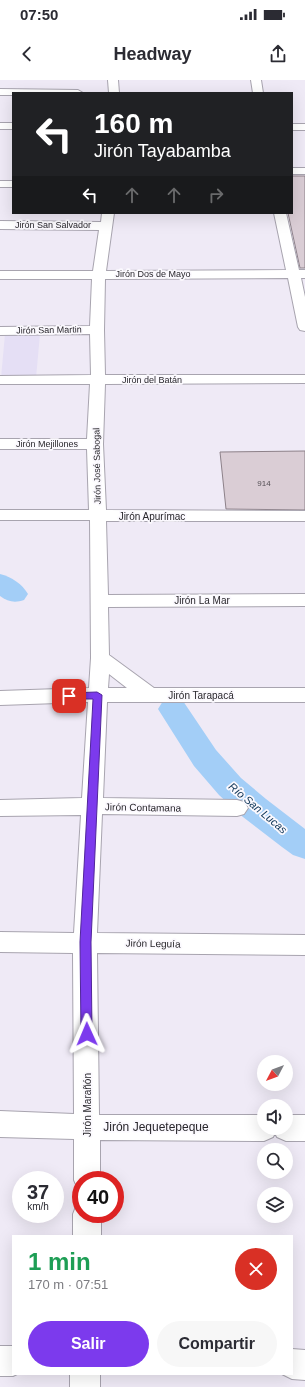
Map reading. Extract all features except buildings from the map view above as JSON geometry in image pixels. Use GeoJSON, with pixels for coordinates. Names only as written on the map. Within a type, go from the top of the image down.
{"type":"FeatureCollection","features":[{"type":"Feature","properties":{"kind":"street"},"geometry":{"type":"LineString","coordinates":[[113,80],[114,92]]}},
{"type":"Feature","properties":{"kind":"street"},"geometry":{"type":"LineString","coordinates":[[256,80],[258,92]]}},
{"type":"Feature","properties":{"kind":"street"},"geometry":{"type":"LineString","coordinates":[[0,92],[12,92]]}},
{"type":"Feature","properties":{"kind":"street"},"geometry":{"type":"LineString","coordinates":[[0,126],[12,126]]}},
{"type":"Feature","properties":{"kind":"street"},"geometry":{"type":"LineString","coordinates":[[293,128],[305,128]]}},
{"type":"Feature","properties":{"kind":"street"},"geometry":{"type":"LineString","coordinates":[[293,171],[305,171]]}},
{"type":"Feature","properties":{"kind":"street"},"geometry":{"type":"LineString","coordinates":[[0,184],[12,184]]}},
{"type":"Feature","properties":{"kind":"street"},"geometry":{"type":"LineString","coordinates":[[280,214],[299,274],[305,327]]}},
{"type":"Feature","properties":{"kind":"street","name":"Jirón San Salvador"},"geometry":{"type":"LineString","coordinates":[[0,225],[107,219]]}},
{"type":"Feature","properties":{"kind":"street","name":"Jirón José Sabogal"},"geometry":{"type":"LineString","coordinates":[[97,695],[100,658],[98,516],[95,444],[98,380],[98,274],[107,219]]}},
{"type":"Feature","properties":{"kind":"street","name":"Jirón Dos de Mayo"},"geometry":{"type":"LineString","coordinates":[[0,275],[299,274]]}},
{"type":"Feature","properties":{"kind":"street","name":"Jirón San Martin"},"geometry":{"type":"LineString","coordinates":[[0,331],[97,330]]}},
{"type":"Feature","properties":{"kind":"street","name":"Jirón del Batán"},"geometry":{"type":"LineString","coordinates":[[0,380],[305,379]]}},
{"type":"Feature","properties":{"kind":"street","name":"Jirón Mejillones"},"geometry":{"type":"LineString","coordinates":[[0,444],[95,444]]}},
{"type":"Feature","properties":{"kind":"street","name":"Jirón Apurímac"},"geometry":{"type":"LineString","coordinates":[[0,515],[305,516]]}},
{"type":"Feature","properties":{"kind":"street","name":"Jirón La Mar"},"geometry":{"type":"LineString","coordinates":[[99,601],[305,600]]}},
{"type":"Feature","properties":{"kind":"street"},"geometry":{"type":"LineString","coordinates":[[100,658],[150,695]]}},
{"type":"Feature","properties":{"kind":"street","name":"Jirón Tarapacá"},"geometry":{"type":"LineString","coordinates":[[0,698],[97,695],[305,695]]}},
{"type":"Feature","properties":{"kind":"street","name":"Jirón Marañón"},"geometry":{"type":"LineString","coordinates":[[87,1171],[88,1127],[85,942],[97,695]]}},
{"type":"Feature","properties":{"kind":"street","name":"Jirón Contamana"},"geometry":{"type":"LineString","coordinates":[[0,808],[92,806],[238,808]]}},
{"type":"Feature","properties":{"kind":"street","name":"Jirón Leguía"},"geometry":{"type":"LineString","coordinates":[[0,942],[305,945]]}},
{"type":"Feature","properties":{"kind":"street","name":"Jirón Jequetepeque"},"geometry":{"type":"LineString","coordinates":[[0,1124],[88,1127],[257,1128]]}},
{"type":"Feature","properties":{"kind":"street"},"geometry":{"type":"LineString","coordinates":[[293,1128],[305,1128]]}},
{"type":"Feature","properties":{"kind":"street"},"geometry":{"type":"LineString","coordinates":[[87,1223],[87,1235]]}},
{"type":"Feature","properties":{"kind":"street"},"geometry":{"type":"LineString","coordinates":[[0,1361],[12,1362]]}},
{"type":"Feature","properties":{"kind":"street"},"geometry":{"type":"LineString","coordinates":[[293,1364],[305,1365]]}},
{"type":"Feature","properties":{"kind":"street"},"geometry":{"type":"LineString","coordinates":[[85,1375],[85,1387]]}},
{"type":"Feature","properties":{"kind":"shaded area"},"geometry":{"type":"Polygon","coordinates":[[[5,334],[40,334],[36,378],[1,378],[5,334]]]}},
{"type":"Feature","properties":{"kind":"waterway","name":"Río San Lucas"},"geometry":{"type":"LineString","coordinates":[[0,583],[15,594]]}},
{"type":"Feature","properties":{"kind":"waterway","name":"Río San Lucas"},"geometry":{"type":"LineString","coordinates":[[173,709],[200,751],[219,776],[254,808],[305,846]]}},
{"type":"Feature","properties":{"kind":"route"},"geometry":{"type":"LineString","coordinates":[[69,696],[97,695],[85,942],[87,1034]]}}]}
